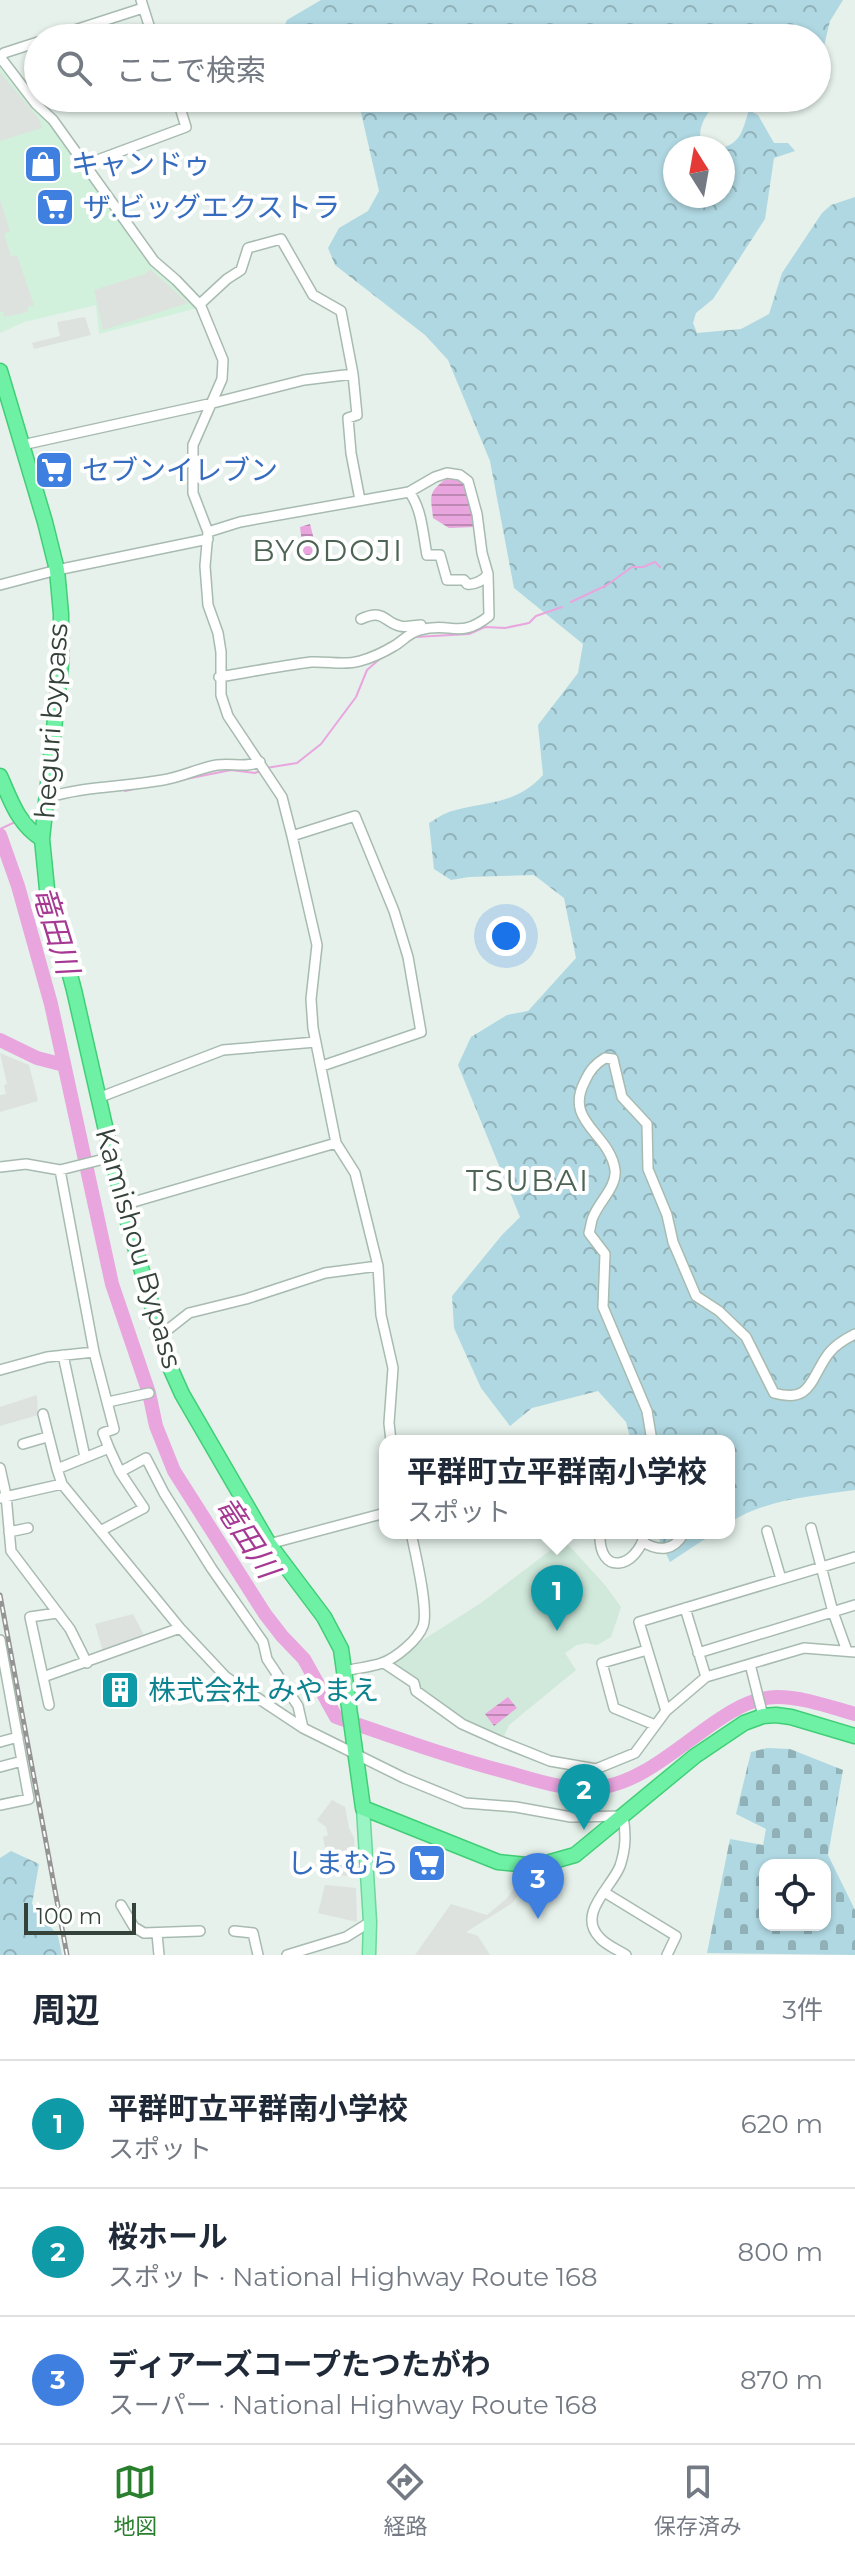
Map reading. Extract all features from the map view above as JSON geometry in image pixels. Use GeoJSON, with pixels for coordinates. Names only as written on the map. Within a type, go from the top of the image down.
{"type":"FeatureCollection","features":[{"type":"Feature","properties":{"kind":"highway","name":"heguri bypass"},"geometry":{"type":"LineString","coordinates":[[0,371],[45,522],[57,570],[61,614],[61,664],[42,839]]}},
{"type":"Feature","properties":{"kind":"highway"},"geometry":{"type":"LineString","coordinates":[[0,776],[19,817],[42,839]]}},
{"type":"Feature","properties":{"kind":"highway","name":"Kamishou Bypass"},"geometry":{"type":"LineString","coordinates":[[42,839],[47,889],[74,990],[109,1158],[169,1365],[182,1394],[269,1544],[332,1629],[341,1649],[363,1808]]}},
{"type":"Feature","properties":{"kind":"highway"},"geometry":{"type":"LineString","coordinates":[[363,1808],[498,1862],[536,1866],[575,1855],[695,1756],[762,1711],[855,1736]]}},
{"type":"Feature","properties":{"kind":"main road"},"geometry":{"type":"LineString","coordinates":[[363,1808],[369,1955]]}},
{"type":"Feature","properties":{"kind":"street"},"geometry":{"type":"LineString","coordinates":[[88,24],[142,4],[148,24]]}},
{"type":"Feature","properties":{"kind":"street"},"geometry":{"type":"LineString","coordinates":[[24,47],[0,57],[24,88]]}},
{"type":"Feature","properties":{"kind":"street"},"geometry":{"type":"LineString","coordinates":[[44,112],[154,261],[200,305],[223,360],[222,379],[193,445],[193,493],[208,536],[205,566],[208,605],[221,652],[221,695],[228,716],[282,797],[317,945],[311,999],[316,1042],[336,1143],[355,1173],[378,1266],[381,1315],[393,1368],[390,1435]]}},
{"type":"Feature","properties":{"kind":"street"},"geometry":{"type":"LineString","coordinates":[[84,165],[186,127],[181,112]]}},
{"type":"Feature","properties":{"kind":"street"},"geometry":{"type":"LineString","coordinates":[[200,305],[241,270],[248,248],[281,239],[313,295],[341,311],[353,374],[357,415],[348,418],[360,500]]}},
{"type":"Feature","properties":{"kind":"street"},"geometry":{"type":"LineString","coordinates":[[22,445],[304,380],[353,374]]}},
{"type":"Feature","properties":{"kind":"street"},"geometry":{"type":"LineString","coordinates":[[0,585],[208,536],[240,522],[409,492],[447,473],[460,475],[468,481],[488,574],[489,616],[466,630],[447,627],[410,633],[397,645],[363,661],[343,665],[315,662],[219,677]]}},
{"type":"Feature","properties":{"kind":"street"},"geometry":{"type":"LineString","coordinates":[[409,492],[416,506],[427,555],[440,555],[447,580],[464,580],[471,585],[485,579],[488,574]]}},
{"type":"Feature","properties":{"kind":"street"},"geometry":{"type":"LineString","coordinates":[[361,619],[365,616],[385,616],[399,626],[421,625]]}},
{"type":"Feature","properties":{"kind":"street"},"geometry":{"type":"LineString","coordinates":[[46,798],[78,789],[166,780],[201,768],[263,766]]}},
{"type":"Feature","properties":{"kind":"street"},"geometry":{"type":"LineString","coordinates":[[292,836],[355,816],[398,922],[408,957],[421,1032],[322,1066]]}},
{"type":"Feature","properties":{"kind":"street"},"geometry":{"type":"LineString","coordinates":[[98,1098],[223,1050],[316,1042]]}},
{"type":"Feature","properties":{"kind":"street"},"geometry":{"type":"LineString","coordinates":[[651,1435],[647,1411],[603,1307],[605,1254],[589,1233],[593,1216],[610,1188],[615,1172],[608,1150],[579,1110],[578,1099],[595,1064],[605,1058],[613,1059],[622,1097],[647,1124],[648,1169],[667,1215],[673,1242],[696,1296],[719,1311],[746,1337],[774,1393],[791,1398],[804,1393],[829,1353],[855,1334]]}},
{"type":"Feature","properties":{"kind":"street"},"geometry":{"type":"LineString","coordinates":[[123,1205],[336,1143]]}},
{"type":"Feature","properties":{"kind":"street"},"geometry":{"type":"LineString","coordinates":[[0,1167],[26,1164],[63,1170],[109,1158]]}},
{"type":"Feature","properties":{"kind":"street"},"geometry":{"type":"LineString","coordinates":[[63,1170],[94,1352],[114,1429],[103,1433],[120,1472],[144,1508],[102,1530]]}},
{"type":"Feature","properties":{"kind":"street"},"geometry":{"type":"LineString","coordinates":[[161,1335],[189,1313],[246,1299],[325,1273],[378,1266]]}},
{"type":"Feature","properties":{"kind":"street"},"geometry":{"type":"LineString","coordinates":[[0,1370],[38,1359],[94,1352]]}},
{"type":"Feature","properties":{"kind":"street"},"geometry":{"type":"LineString","coordinates":[[63,1355],[85,1457]]}},
{"type":"Feature","properties":{"kind":"street"},"geometry":{"type":"LineString","coordinates":[[108,1402],[149,1393]]}},
{"type":"Feature","properties":{"kind":"street"},"geometry":{"type":"LineString","coordinates":[[43,1414],[62,1484],[180,1628],[226,1677],[303,1728],[404,1778],[465,1803],[516,1807],[571,1817],[623,1816],[626,1837],[623,1856],[618,1870],[595,1903],[592,1914],[598,1937],[626,1955]]}},
{"type":"Feature","properties":{"kind":"street"},"geometry":{"type":"LineString","coordinates":[[23,1444],[47,1437]]}},
{"type":"Feature","properties":{"kind":"street"},"geometry":{"type":"LineString","coordinates":[[57,1469],[109,1448]]}},
{"type":"Feature","properties":{"kind":"street"},"geometry":{"type":"LineString","coordinates":[[120,1472],[146,1458],[164,1493],[212,1569],[263,1642],[267,1659],[298,1706],[303,1728]]}},
{"type":"Feature","properties":{"kind":"street"},"geometry":{"type":"LineString","coordinates":[[0,1468],[11,1551],[70,1629],[87,1663]]}},
{"type":"Feature","properties":{"kind":"street"},"geometry":{"type":"LineString","coordinates":[[3,1497],[62,1484]]}},
{"type":"Feature","properties":{"kind":"street"},"geometry":{"type":"LineString","coordinates":[[269,1544],[379,1515]]}},
{"type":"Feature","properties":{"kind":"street"},"geometry":{"type":"LineString","coordinates":[[9,1532],[28,1528]]}},
{"type":"Feature","properties":{"kind":"street"},"geometry":{"type":"LineString","coordinates":[[384,1663],[414,1683],[416,1691],[462,1724],[550,1761],[596,1769],[635,1753],[666,1711],[706,1677],[804,1648],[851,1652],[833,1612],[811,1528]]}},
{"type":"Feature","properties":{"kind":"street"},"geometry":{"type":"LineString","coordinates":[[767,1531],[781,1579]]}},
{"type":"Feature","properties":{"kind":"street"},"geometry":{"type":"LineString","coordinates":[[346,1677],[384,1663],[412,1642],[423,1627],[419,1571],[412,1539]]}},
{"type":"Feature","properties":{"kind":"street"},"geometry":{"type":"LineString","coordinates":[[600,1539],[604,1556],[615,1564],[632,1559],[643,1539]]}},
{"type":"Feature","properties":{"kind":"street"},"geometry":{"type":"LineString","coordinates":[[645,1539],[651,1548],[669,1549],[680,1539]]}},
{"type":"Feature","properties":{"kind":"street"},"geometry":{"type":"LineString","coordinates":[[666,1711],[639,1622],[855,1557]]}},
{"type":"Feature","properties":{"kind":"street"},"geometry":{"type":"LineString","coordinates":[[698,1653],[855,1605]]}},
{"type":"Feature","properties":{"kind":"street"},"geometry":{"type":"LineString","coordinates":[[685,1608],[706,1677]]}},
{"type":"Feature","properties":{"kind":"street"},"geometry":{"type":"LineString","coordinates":[[49,1705],[30,1617],[57,1613]]}},
{"type":"Feature","properties":{"kind":"street"},"geometry":{"type":"LineString","coordinates":[[43,1677],[180,1628]]}},
{"type":"Feature","properties":{"kind":"street"},"geometry":{"type":"LineString","coordinates":[[0,1640],[29,1799],[0,1805]]}},
{"type":"Feature","properties":{"kind":"street"},"geometry":{"type":"LineString","coordinates":[[647,1650],[602,1663],[614,1708],[655,1725]]}},
{"type":"Feature","properties":{"kind":"street"},"geometry":{"type":"LineString","coordinates":[[750,1664],[762,1711]]}},
{"type":"Feature","properties":{"kind":"street"},"geometry":{"type":"LineString","coordinates":[[0,1742],[18,1737]]}},
{"type":"Feature","properties":{"kind":"street"},"geometry":{"type":"LineString","coordinates":[[0,1767],[22,1761]]}},
{"type":"Feature","properties":{"kind":"street"},"geometry":{"type":"LineString","coordinates":[[604,1892],[676,1936],[667,1955]]}},
{"type":"Feature","properties":{"kind":"street"},"geometry":{"type":"LineString","coordinates":[[121,1905],[134,1927],[144,1933],[200,1931]]}},
{"type":"Feature","properties":{"kind":"street"},"geometry":{"type":"LineString","coordinates":[[287,1955],[346,1937],[370,1922]]}},
{"type":"Feature","properties":{"kind":"street"},"geometry":{"type":"LineString","coordinates":[[234,1931],[253,1933],[258,1955]]}},
{"type":"Feature","properties":{"kind":"street"},"geometry":{"type":"LineString","coordinates":[[157,1934],[159,1955]]}},
{"type":"Feature","properties":{"kind":"shaded area","name":"ザ.ビッグエクストラ"},"geometry":{"type":"Polygon","coordinates":[[[0,64],[24,92],[24,112],[41,112],[140,250],[197,308],[99,334],[96,305],[24,322],[0,333],[0,64]]]}},
{"type":"Feature","properties":{"kind":"shaded area"},"geometry":{"type":"Polygon","coordinates":[[[0,72],[24,101],[24,112],[33,112],[42,128],[0,141],[0,72]]]}},
{"type":"Feature","properties":{"kind":"shaded area"},"geometry":{"type":"Polygon","coordinates":[[[0,200],[10,231],[4,234],[11,256],[17,255],[34,305],[27,307],[28,312],[4,317],[3,311],[0,312],[0,200]]]}},
{"type":"Feature","properties":{"kind":"shaded area"},"geometry":{"type":"Polygon","coordinates":[[[150,269],[188,303],[103,330],[94,290],[145,274],[150,269]]]}},
{"type":"Feature","properties":{"kind":"shaded area"},"geometry":{"type":"Polygon","coordinates":[[[85,317],[91,335],[34,349],[32,343],[60,336],[57,322],[85,317]]]}},
{"type":"Feature","properties":{"kind":"shaded area"},"geometry":{"type":"Polygon","coordinates":[[[446,479],[462,480],[473,509],[475,527],[449,528],[433,518],[432,496],[446,479]]]}},
{"type":"Feature","properties":{"kind":"shaded area"},"geometry":{"type":"Polygon","coordinates":[[[310,524],[318,555],[317,558],[304,559],[300,527],[310,524]]]}},
{"type":"Feature","properties":{"kind":"shaded area"},"geometry":{"type":"Polygon","coordinates":[[[0,1053],[29,1065],[38,1101],[0,1112],[0,1095],[6,1094],[4,1085],[7,1084],[0,1053]]]}},
{"type":"Feature","properties":{"kind":"shaded area"},"geometry":{"type":"Polygon","coordinates":[[[37,1395],[38,1415],[0,1426],[0,1407],[37,1395]]]}},
{"type":"Feature","properties":{"kind":"shaded area"},"geometry":{"type":"Polygon","coordinates":[[[564,1540],[621,1607],[611,1637],[597,1645],[577,1645],[565,1653],[576,1670],[509,1725],[503,1739],[462,1721],[420,1690],[418,1681],[390,1661],[481,1603],[564,1540]]]}},
{"type":"Feature","properties":{"kind":"shaded area"},"geometry":{"type":"Polygon","coordinates":[[[133,1614],[145,1637],[103,1652],[95,1624],[133,1614]]]}},
{"type":"Feature","properties":{"kind":"shaded area"},"geometry":{"type":"Polygon","coordinates":[[[508,1697],[517,1708],[494,1726],[485,1714],[508,1697]]]}},
{"type":"Feature","properties":{"kind":"shaded area"},"geometry":{"type":"Polygon","coordinates":[[[332,1800],[345,1807],[354,1838],[357,1877],[330,1874],[323,1837],[328,1835],[326,1827],[317,1820],[332,1800]]]}},
{"type":"Feature","properties":{"kind":"shaded area"},"geometry":{"type":"Polygon","coordinates":[[[521,1879],[528,1884],[511,1904],[466,1932],[478,1936],[490,1955],[415,1955],[451,1904],[487,1915],[506,1899],[521,1879]]]}},
{"type":"Feature","properties":{"kind":"shaded area"},"geometry":{"type":"Polygon","coordinates":[[[325,1885],[356,1888],[357,1922],[318,1913],[325,1885]]]}},
{"type":"Feature","properties":{"kind":"green space"},"geometry":{"type":"Polygon","coordinates":[[[321,0],[843,0],[829,24],[285,24],[321,0]]]}},
{"type":"Feature","properties":{"kind":"green space"},"geometry":{"type":"Polygon","coordinates":[[[361,112],[709,112],[700,136],[663,136],[663,208],[735,208],[735,141],[748,112],[753,112],[758,115],[774,143],[788,143],[795,151],[774,158],[765,219],[713,299],[696,313],[693,323],[697,333],[741,329],[769,314],[782,273],[822,213],[831,205],[855,197],[855,1490],[774,1504],[735,1520],[735,1435],[629,1435],[626,1422],[598,1391],[532,1408],[510,1426],[481,1388],[454,1328],[452,1296],[520,1217],[458,1065],[471,1037],[507,1015],[528,1011],[576,958],[564,898],[534,875],[451,880],[434,869],[429,823],[449,812],[512,797],[543,775],[538,725],[578,673],[583,644],[514,588],[490,461],[448,360],[425,335],[335,265],[328,248],[339,228],[368,211],[379,191],[361,112]]]}},
{"type":"Feature","properties":{"kind":"green space"},"geometry":{"type":"Polygon","coordinates":[[[659,1539],[705,1539],[670,1562],[659,1539]]]}},
{"type":"Feature","properties":{"kind":"green space"},"geometry":{"type":"Polygon","coordinates":[[[767,1748],[790,1749],[843,1770],[828,1855],[830,1859],[759,1859],[759,1931],[831,1931],[831,1861],[855,1910],[855,1955],[707,1953],[730,1839],[763,1845],[766,1829],[736,1814],[751,1752],[767,1748]]]}},
{"type":"Feature","properties":{"kind":"green space"},"geometry":{"type":"Polygon","coordinates":[[[11,1851],[39,1864],[32,1904],[58,1936],[62,1955],[0,1955],[0,1858],[11,1851]]]}},
{"type":"Feature","properties":{"kind":"waterway"},"geometry":{"type":"LineString","coordinates":[[571,602],[607,585],[632,567],[655,562],[660,567]]}},
{"type":"Feature","properties":{"kind":"waterway"},"geometry":{"type":"LineString","coordinates":[[404,644],[415,637],[469,634],[485,627],[505,628],[529,623],[536,616],[562,607]]}},
{"type":"Feature","properties":{"kind":"waterway"},"geometry":{"type":"LineString","coordinates":[[266,768],[297,763],[321,744],[356,697],[367,670],[382,657]]}},
{"type":"Feature","properties":{"kind":"waterway"},"geometry":{"type":"LineString","coordinates":[[176,781],[231,770],[260,771]]}},
{"type":"Feature","properties":{"kind":"waterway"},"geometry":{"type":"LineString","coordinates":[[125,791],[142,787]]}},
{"type":"Feature","properties":{"kind":"waterway"},"geometry":{"type":"LineString","coordinates":[[0,829],[15,822]]}},
{"type":"Feature","properties":{"kind":"waterway","name":"竜田川"},"geometry":{"type":"LineString","coordinates":[[0,835],[18,886],[51,1004],[112,1284],[149,1393],[156,1426],[174,1471],[265,1614],[304,1659],[336,1717],[488,1767],[552,1784],[594,1788],[619,1783],[643,1772],[733,1711],[755,1701],[777,1697],[797,1699],[855,1714]]}},
{"type":"Feature","properties":{"kind":"waterway"},"geometry":{"type":"LineString","coordinates":[[0,1040],[37,1058],[64,1065]]}},
{"type":"Feature","properties":{"kind":"railway"},"geometry":{"type":"LineString","coordinates":[[0,1595],[67,1955]]}},
{"type":"Feature","properties":{"kind":"place","name":"キャンドゥ"},"geometry":{"type":"Point","coordinates":[43,164]}},
{"type":"Feature","properties":{"kind":"place","name":"ザ.ビッグエクストラ"},"geometry":{"type":"Point","coordinates":[55,207]}},
{"type":"Feature","properties":{"kind":"place","name":"セブンイレブン"},"geometry":{"type":"Point","coordinates":[54,470]}},
{"type":"Feature","properties":{"kind":"place","name":"平群町立平群南小学校"},"geometry":{"type":"Point","coordinates":[557,1631]}},
{"type":"Feature","properties":{"kind":"place","name":"株式会社 みやまえ"},"geometry":{"type":"Point","coordinates":[120,1690]}},
{"type":"Feature","properties":{"kind":"place","name":"桜ホール"},"geometry":{"type":"Point","coordinates":[584,1830]}},
{"type":"Feature","properties":{"kind":"place","name":"しまむら"},"geometry":{"type":"Point","coordinates":[427,1863]}},
{"type":"Feature","properties":{"kind":"place","name":"ディアーズコープたつたがわ"},"geometry":{"type":"Point","coordinates":[538,1919]}},
{"type":"Feature","properties":{"kind":"district","name":"BYODOJI"},"geometry":{"type":"Point","coordinates":[328,550]}},
{"type":"Feature","properties":{"kind":"district","name":"TSUBAI"},"geometry":{"type":"Point","coordinates":[528,1180]}}]}
